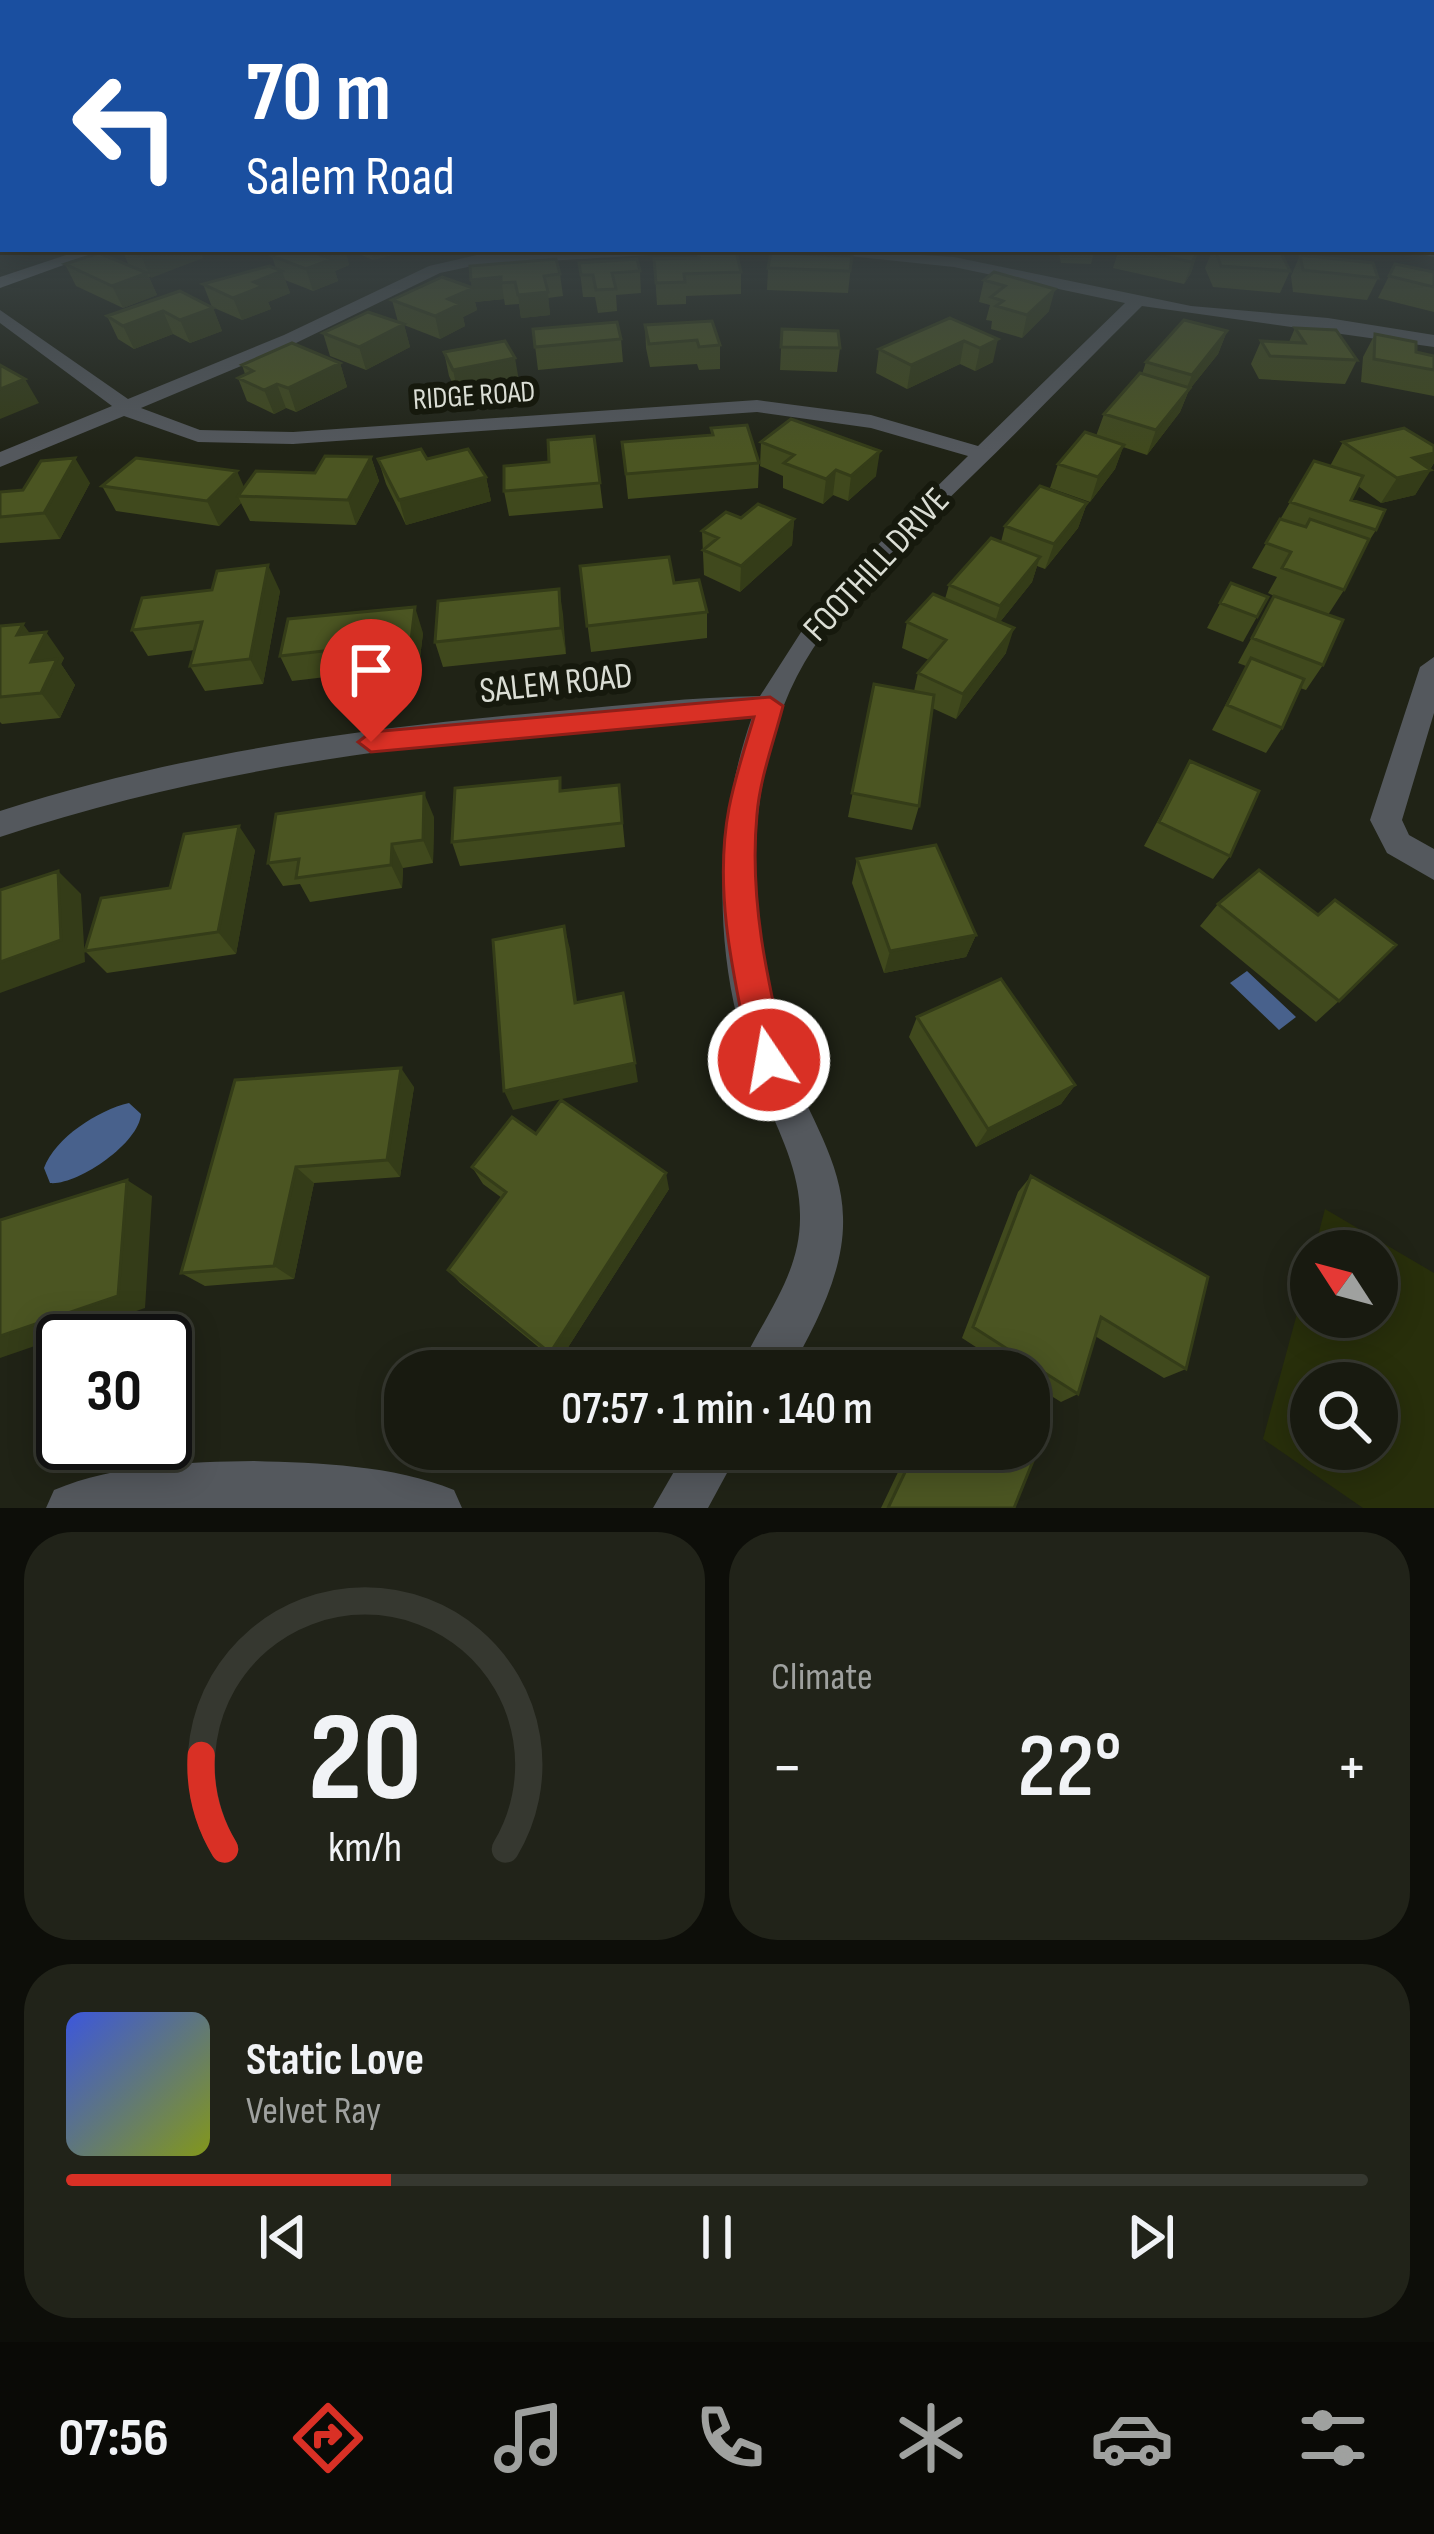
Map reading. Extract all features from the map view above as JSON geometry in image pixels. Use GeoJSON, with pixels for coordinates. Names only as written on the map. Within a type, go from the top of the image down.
{"type":"FeatureCollection","features":[{"type":"Feature","properties":{"kind":"street"},"geometry":{"type":"LineString","coordinates":[[0,460],[348,310]]}},
{"type":"Feature","properties":{"kind":"street","name":"FOOTHILL DRIVE"},"geometry":{"type":"LineString","coordinates":[[773,1350],[812,1266],[822,1220],[814,1169],[769,1060],[747,962],[739,883],[743,810],[770,706],[813,628],[1128,310]]}},
{"type":"Feature","properties":{"kind":"street"},"geometry":{"type":"LineString","coordinates":[[1211,310],[1368,328],[1434,341]]}},
{"type":"Feature","properties":{"kind":"street","name":"RIDGE ROAD"},"geometry":{"type":"LineString","coordinates":[[0,315],[138,416],[172,430],[257,440],[715,407],[796,407],[880,421],[982,454]]}},
{"type":"Feature","properties":{"kind":"street"},"geometry":{"type":"LineString","coordinates":[[1434,667],[1386,820],[1398,844],[1434,866]]}},
{"type":"Feature","properties":{"kind":"street","name":"SALEM ROAD"},"geometry":{"type":"LineString","coordinates":[[0,824],[57,802],[210,762],[654,713],[770,706]]}},
{"type":"Feature","properties":{"kind":"street"},"geometry":{"type":"LineString","coordinates":[[679,1508],[702,1470]]}},
{"type":"Feature","properties":{"kind":"street"},"geometry":{"type":"LineString","coordinates":[[72,1508],[112,1497],[218,1484],[314,1486],[436,1508]]}},
{"type":"Feature","properties":{"kind":"green space"},"geometry":{"type":"Polygon","coordinates":[[[1325,1209],[1361,1230],[1320,1230],[1325,1209]]]}},
{"type":"Feature","properties":{"kind":"green space"},"geometry":{"type":"Polygon","coordinates":[[[1398,1252],[1434,1273],[1434,1508],[1363,1508],[1308,1470],[1398,1470],[1398,1362],[1290,1362],[1290,1458],[1263,1439],[1290,1338],[1398,1338],[1398,1252]]]}},
{"type":"Feature","properties":{"kind":"water"},"geometry":{"type":"Polygon","coordinates":[[[1247,971],[1296,1017],[1279,1030],[1230,983],[1247,971]]]}},
{"type":"Feature","properties":{"kind":"water"},"geometry":{"type":"Polygon","coordinates":[[[129,1103],[141,1114],[130,1138],[90,1170],[50,1183],[44,1168],[58,1146],[91,1119],[129,1103]]]}},
{"type":"Feature","properties":{"kind":"building"},"geometry":{"type":"Polygon","coordinates":[[[123,310],[206,310],[180,320],[163,311],[123,326],[107,316],[123,310]]]}},
{"type":"Feature","properties":{"kind":"building"},"geometry":{"type":"Polygon","coordinates":[[[368,312],[404,324],[359,347],[323,333],[368,312]]]}},
{"type":"Feature","properties":{"kind":"building"},"geometry":{"type":"Polygon","coordinates":[[[950,318],[998,339],[980,348],[964,341],[911,365],[879,349],[950,318]]]}},
{"type":"Feature","properties":{"kind":"building"},"geometry":{"type":"Polygon","coordinates":[[[1184,320],[1227,331],[1192,375],[1146,362],[1184,320]]]}},
{"type":"Feature","properties":{"kind":"building"},"geometry":{"type":"Polygon","coordinates":[[[712,321],[720,345],[699,347],[697,340],[649,344],[645,325],[712,321]]]}},
{"type":"Feature","properties":{"kind":"building"},"geometry":{"type":"Polygon","coordinates":[[[617,322],[621,339],[535,347],[533,329],[617,322]]]}},
{"type":"Feature","properties":{"kind":"building"},"geometry":{"type":"Polygon","coordinates":[[[1295,328],[1336,330],[1357,360],[1270,356],[1261,341],[1305,343],[1295,328]]]}},
{"type":"Feature","properties":{"kind":"building"},"geometry":{"type":"Polygon","coordinates":[[[782,329],[838,331],[840,348],[781,347],[782,329]]]}},
{"type":"Feature","properties":{"kind":"building"},"geometry":{"type":"Polygon","coordinates":[[[1375,334],[1416,342],[1416,352],[1434,356],[1434,370],[1374,359],[1375,334]]]}},
{"type":"Feature","properties":{"kind":"building"},"geometry":{"type":"Polygon","coordinates":[[[505,341],[515,358],[453,370],[444,352],[505,341]]]}},
{"type":"Feature","properties":{"kind":"building"},"geometry":{"type":"Polygon","coordinates":[[[292,343],[340,363],[288,388],[277,384],[264,390],[238,378],[253,371],[242,365],[292,343]]]}},
{"type":"Feature","properties":{"kind":"building"},"geometry":{"type":"Polygon","coordinates":[[[0,365],[25,379],[0,389],[0,365]]]}},
{"type":"Feature","properties":{"kind":"building"},"geometry":{"type":"Polygon","coordinates":[[[1140,373],[1190,388],[1156,430],[1104,414],[1140,373]]]}},
{"type":"Feature","properties":{"kind":"building"},"geometry":{"type":"Polygon","coordinates":[[[791,419],[880,451],[851,476],[836,470],[826,479],[784,463],[794,455],[761,442],[791,419]]]}},
{"type":"Feature","properties":{"kind":"building"},"geometry":{"type":"Polygon","coordinates":[[[747,425],[759,463],[626,474],[622,442],[713,435],[711,428],[747,425]]]}},
{"type":"Feature","properties":{"kind":"building"},"geometry":{"type":"Polygon","coordinates":[[[1404,428],[1434,446],[1434,453],[1413,458],[1431,470],[1397,478],[1343,442],[1404,428]]]}},
{"type":"Feature","properties":{"kind":"building"},"geometry":{"type":"Polygon","coordinates":[[[1085,432],[1124,445],[1098,477],[1058,464],[1085,432]]]}},
{"type":"Feature","properties":{"kind":"building"},"geometry":{"type":"Polygon","coordinates":[[[594,436],[600,483],[504,491],[504,466],[549,462],[548,440],[594,436]]]}},
{"type":"Feature","properties":{"kind":"building"},"geometry":{"type":"Polygon","coordinates":[[[421,449],[427,459],[468,449],[486,477],[399,500],[378,459],[421,449]]]}},
{"type":"Feature","properties":{"kind":"building"},"geometry":{"type":"Polygon","coordinates":[[[325,456],[371,457],[348,500],[238,496],[256,471],[315,473],[325,456]]]}},
{"type":"Feature","properties":{"kind":"building"},"geometry":{"type":"Polygon","coordinates":[[[75,458],[44,513],[0,517],[0,492],[23,490],[41,461],[75,458]]]}},
{"type":"Feature","properties":{"kind":"building"},"geometry":{"type":"Polygon","coordinates":[[[136,458],[237,471],[207,501],[102,486],[136,458]]]}},
{"type":"Feature","properties":{"kind":"building"},"geometry":{"type":"Polygon","coordinates":[[[1314,461],[1363,476],[1351,500],[1385,510],[1376,530],[1290,502],[1314,461]]]}},
{"type":"Feature","properties":{"kind":"building"},"geometry":{"type":"Polygon","coordinates":[[[1040,486],[1087,503],[1054,544],[1005,526],[1040,486]]]}},
{"type":"Feature","properties":{"kind":"building"},"geometry":{"type":"Polygon","coordinates":[[[758,504],[794,519],[741,566],[703,550],[718,538],[702,531],[726,512],[741,518],[758,504]]]}},
{"type":"Feature","properties":{"kind":"building"},"geometry":{"type":"Polygon","coordinates":[[[1280,519],[1306,527],[1310,519],[1369,539],[1344,590],[1282,568],[1291,552],[1266,543],[1280,519]]]}},
{"type":"Feature","properties":{"kind":"building"},"geometry":{"type":"Polygon","coordinates":[[[991,538],[1040,557],[1000,606],[949,585],[991,538]]]}},
{"type":"Feature","properties":{"kind":"building"},"geometry":{"type":"Polygon","coordinates":[[[669,557],[674,583],[699,580],[707,612],[587,626],[580,566],[669,557]]]}},
{"type":"Feature","properties":{"kind":"building"},"geometry":{"type":"Polygon","coordinates":[[[268,565],[250,659],[190,666],[202,622],[132,630],[142,598],[212,590],[217,571],[268,565]]]}},
{"type":"Feature","properties":{"kind":"building"},"geometry":{"type":"Polygon","coordinates":[[[1231,583],[1268,597],[1257,617],[1220,603],[1231,583]]]}},
{"type":"Feature","properties":{"kind":"building"},"geometry":{"type":"Polygon","coordinates":[[[559,589],[561,628],[435,642],[438,601],[559,589]]]}},
{"type":"Feature","properties":{"kind":"building"},"geometry":{"type":"Polygon","coordinates":[[[933,594],[1014,628],[963,694],[918,673],[946,640],[907,622],[933,594]]]}},
{"type":"Feature","properties":{"kind":"building"},"geometry":{"type":"Polygon","coordinates":[[[1274,596],[1343,620],[1323,665],[1252,638],[1274,596]]]}},
{"type":"Feature","properties":{"kind":"building"},"geometry":{"type":"Polygon","coordinates":[[[415,607],[411,641],[280,656],[288,619],[415,607]]]}},
{"type":"Feature","properties":{"kind":"building"},"geometry":{"type":"Polygon","coordinates":[[[23,624],[17,635],[46,632],[31,662],[57,659],[41,693],[0,697],[0,626],[23,624]]]}},
{"type":"Feature","properties":{"kind":"building"},"geometry":{"type":"Polygon","coordinates":[[[1251,658],[1304,679],[1282,728],[1227,705],[1251,658]]]}},
{"type":"Feature","properties":{"kind":"building"},"geometry":{"type":"Polygon","coordinates":[[[874,684],[934,695],[919,806],[852,793],[874,684]]]}},
{"type":"Feature","properties":{"kind":"building"},"geometry":{"type":"Polygon","coordinates":[[[1190,761],[1259,791],[1230,856],[1159,822],[1190,761]]]}},
{"type":"Feature","properties":{"kind":"building"},"geometry":{"type":"Polygon","coordinates":[[[560,778],[560,791],[619,785],[622,823],[452,842],[455,788],[560,778]]]}},
{"type":"Feature","properties":{"kind":"building"},"geometry":{"type":"Polygon","coordinates":[[[424,793],[423,840],[392,844],[391,865],[296,878],[299,859],[268,863],[276,814],[424,793]]]}},
{"type":"Feature","properties":{"kind":"building"},"geometry":{"type":"Polygon","coordinates":[[[239,826],[218,932],[85,951],[101,898],[170,888],[184,834],[239,826]]]}},
{"type":"Feature","properties":{"kind":"building"},"geometry":{"type":"Polygon","coordinates":[[[936,845],[976,935],[890,951],[857,859],[936,845]]]}},
{"type":"Feature","properties":{"kind":"building"},"geometry":{"type":"Polygon","coordinates":[[[1259,870],[1318,915],[1335,900],[1396,945],[1339,1001],[1218,904],[1259,870]]]}},
{"type":"Feature","properties":{"kind":"building"},"geometry":{"type":"Polygon","coordinates":[[[58,871],[61,940],[0,962],[0,890],[58,871]]]}},
{"type":"Feature","properties":{"kind":"building"},"geometry":{"type":"Polygon","coordinates":[[[564,926],[575,1003],[623,993],[635,1063],[504,1091],[493,940],[564,926]]]}},
{"type":"Feature","properties":{"kind":"building"},"geometry":{"type":"Polygon","coordinates":[[[1001,979],[1075,1085],[988,1129],[917,1017],[1001,979]]]}},
{"type":"Feature","properties":{"kind":"building"},"geometry":{"type":"Polygon","coordinates":[[[401,1068],[387,1160],[296,1167],[274,1266],[181,1273],[235,1080],[401,1068]]]}},
{"type":"Feature","properties":{"kind":"building"},"geometry":{"type":"Polygon","coordinates":[[[561,1100],[666,1173],[552,1350],[448,1270],[506,1192],[472,1167],[512,1117],[536,1134],[561,1100]]]}},
{"type":"Feature","properties":{"kind":"building"},"geometry":{"type":"Polygon","coordinates":[[[1031,1176],[1208,1277],[1186,1369],[1101,1317],[1078,1394],[1050,1376],[1050,1350],[1009,1350],[973,1327],[1031,1176]]]}},
{"type":"Feature","properties":{"kind":"building"},"geometry":{"type":"Polygon","coordinates":[[[127,1180],[118,1296],[65,1314],[36,1314],[36,1324],[0,1336],[0,1220],[127,1180]]]}},
{"type":"Feature","properties":{"kind":"building"},"geometry":{"type":"Polygon","coordinates":[[[906,1470],[1029,1470],[1014,1508],[888,1508],[906,1470]]]}},
{"type":"Feature","properties":{"kind":"route"},"geometry":{"type":"LineString","coordinates":[[371,742],[724,706],[770,706],[743,810],[739,883],[747,962],[769,1060]]}}]}
